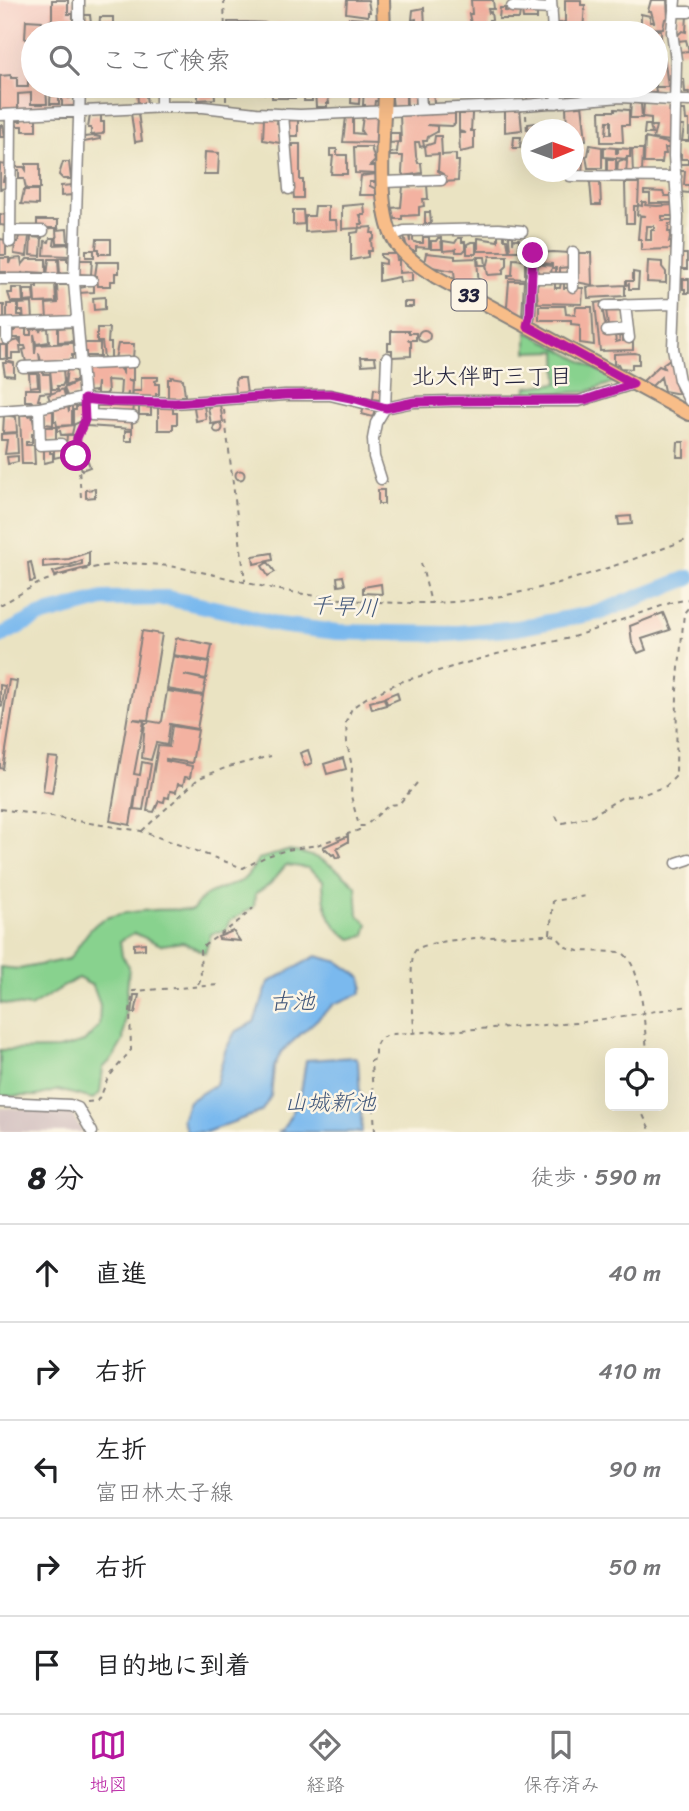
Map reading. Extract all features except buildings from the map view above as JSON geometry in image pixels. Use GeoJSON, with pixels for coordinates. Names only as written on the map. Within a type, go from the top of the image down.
{"type":"FeatureCollection","features":[{"type":"Feature","properties":{"kind":"main road"},"geometry":{"type":"LineString","coordinates":[[383,0],[384,21]]}},
{"type":"Feature","properties":{"kind":"main road","name":"33"},"geometry":{"type":"LineString","coordinates":[[385,98],[384,209],[392,236],[404,253],[426,271],[689,414]]}},
{"type":"Feature","properties":{"kind":"street"},"geometry":{"type":"LineString","coordinates":[[79,0],[79,21]]}},
{"type":"Feature","properties":{"kind":"street"},"geometry":{"type":"LineString","coordinates":[[675,0],[672,32],[676,60],[678,218],[673,357],[678,380],[689,400]]}},
{"type":"Feature","properties":{"kind":"street"},"geometry":{"type":"LineString","coordinates":[[512,7],[551,4]]}},
{"type":"Feature","properties":{"kind":"street"},"geometry":{"type":"LineString","coordinates":[[675,12],[689,12]]}},
{"type":"Feature","properties":{"kind":"street"},"geometry":{"type":"LineString","coordinates":[[80,98],[74,280],[80,363],[91,415],[133,417]]}},
{"type":"Feature","properties":{"kind":"street"},"geometry":{"type":"LineString","coordinates":[[161,98],[161,107]]}},
{"type":"Feature","properties":{"kind":"street"},"geometry":{"type":"LineString","coordinates":[[421,98],[421,109]]}},
{"type":"Feature","properties":{"kind":"street"},"geometry":{"type":"LineString","coordinates":[[557,98],[557,103]]}},
{"type":"Feature","properties":{"kind":"street"},"geometry":{"type":"LineString","coordinates":[[0,115],[161,107],[283,114],[526,105],[584,98]]}},
{"type":"Feature","properties":{"kind":"street"},"geometry":{"type":"LineString","coordinates":[[660,98],[689,101]]}},
{"type":"Feature","properties":{"kind":"street"},"geometry":{"type":"LineString","coordinates":[[283,114],[289,189]]}},
{"type":"Feature","properties":{"kind":"street"},"geometry":{"type":"LineString","coordinates":[[10,242],[11,115]]}},
{"type":"Feature","properties":{"kind":"street"},"geometry":{"type":"LineString","coordinates":[[584,176],[676,177]]}},
{"type":"Feature","properties":{"kind":"street"},"geometry":{"type":"LineString","coordinates":[[383,182],[441,180]]}},
{"type":"Feature","properties":{"kind":"street"},"geometry":{"type":"LineString","coordinates":[[392,236],[404,231],[499,229],[522,232]]}},
{"type":"Feature","properties":{"kind":"street"},"geometry":{"type":"LineString","coordinates":[[10,231],[43,231]]}},
{"type":"Feature","properties":{"kind":"street"},"geometry":{"type":"LineString","coordinates":[[527,326],[533,253]]}},
{"type":"Feature","properties":{"kind":"street"},"geometry":{"type":"LineString","coordinates":[[531,278],[573,282],[573,253]]}},
{"type":"Feature","properties":{"kind":"street"},"geometry":{"type":"LineString","coordinates":[[0,279],[92,280]]}},
{"type":"Feature","properties":{"kind":"street"},"geometry":{"type":"LineString","coordinates":[[606,306],[673,304]]}},
{"type":"Feature","properties":{"kind":"street"},"geometry":{"type":"LineString","coordinates":[[607,331],[629,334],[625,305]]}},
{"type":"Feature","properties":{"kind":"street"},"geometry":{"type":"LineString","coordinates":[[7,339],[3,324],[77,321]]}},
{"type":"Feature","properties":{"kind":"street"},"geometry":{"type":"LineString","coordinates":[[381,479],[374,457],[373,439],[376,423],[386,408],[387,358]]}},
{"type":"Feature","properties":{"kind":"street"},"geometry":{"type":"LineString","coordinates":[[23,367],[133,362]]}},
{"type":"Feature","properties":{"kind":"street"},"geometry":{"type":"LineString","coordinates":[[0,411],[87,400],[175,403],[330,394],[386,408],[414,402],[585,400],[633,384]]}},
{"type":"Feature","properties":{"kind":"street"},"geometry":{"type":"LineString","coordinates":[[39,408],[40,450],[61,444]]}},
{"type":"Feature","properties":{"kind":"street"},"geometry":{"type":"LineString","coordinates":[[677,863],[689,859]]}},
{"type":"Feature","properties":{"kind":"street"},"geometry":{"type":"LineString","coordinates":[[0,1102],[63,1103],[78,1108],[92,1132]]}},
{"type":"Feature","properties":{"kind":"path"},"geometry":{"type":"LineString","coordinates":[[224,0],[225,21]]}},
{"type":"Feature","properties":{"kind":"path"},"geometry":{"type":"LineString","coordinates":[[227,98],[227,109]]}},
{"type":"Feature","properties":{"kind":"path"},"geometry":{"type":"LineString","coordinates":[[526,105],[527,119]]}},
{"type":"Feature","properties":{"kind":"path"},"geometry":{"type":"LineString","coordinates":[[223,400],[246,582]]}},
{"type":"Feature","properties":{"kind":"path"},"geometry":{"type":"LineString","coordinates":[[81,497],[76,442],[85,420]]}},
{"type":"Feature","properties":{"kind":"path"},"geometry":{"type":"LineString","coordinates":[[0,605],[46,580],[104,566],[161,564],[343,600],[431,603],[468,601],[582,578],[689,539]]}},
{"type":"Feature","properties":{"kind":"path"},"geometry":{"type":"LineString","coordinates":[[422,563],[431,603]]}},
{"type":"Feature","properties":{"kind":"path"},"geometry":{"type":"LineString","coordinates":[[0,809],[141,831],[243,868],[251,862],[286,850],[336,839],[359,830],[351,796],[352,766],[346,743],[346,722],[352,708],[366,698],[400,682],[497,654],[570,638],[670,603],[689,599]]}},
{"type":"Feature","properties":{"kind":"path"},"geometry":{"type":"LineString","coordinates":[[556,816],[559,822],[563,823],[591,816],[621,798],[666,786],[676,776],[677,690],[684,613],[689,607]]}},
{"type":"Feature","properties":{"kind":"path"},"geometry":{"type":"LineString","coordinates":[[141,831],[199,778],[271,756]]}},
{"type":"Feature","properties":{"kind":"path"},"geometry":{"type":"LineString","coordinates":[[359,826],[365,826],[389,806],[399,804],[417,783]]}},
{"type":"Feature","properties":{"kind":"path"},"geometry":{"type":"LineString","coordinates":[[550,935],[553,901],[586,896]]}},
{"type":"Feature","properties":{"kind":"path"},"geometry":{"type":"LineString","coordinates":[[198,985],[201,978],[200,949],[228,930],[253,908]]}},
{"type":"Feature","properties":{"kind":"path"},"geometry":{"type":"LineString","coordinates":[[414,1034],[412,965],[415,951],[420,947],[437,942],[498,935],[550,935],[556,936],[566,947],[578,951],[621,952],[626,955],[637,975],[647,1048]]}},
{"type":"Feature","properties":{"kind":"path"},"geometry":{"type":"LineString","coordinates":[[78,1108],[86,1102],[97,1101],[108,1078],[131,1050],[130,1011],[133,991],[220,985]]}},
{"type":"Feature","properties":{"kind":"path"},"geometry":{"type":"LineString","coordinates":[[375,1132],[371,1061],[375,1059],[375,1047],[380,1038],[393,1034],[577,1023],[689,1006]]}},
{"type":"Feature","properties":{"kind":"path"},"geometry":{"type":"LineString","coordinates":[[641,1111],[651,1132]]}},
{"type":"Feature","properties":{"kind":"shaded area"},"geometry":{"type":"Polygon","coordinates":[[[0,0],[74,0],[75,21],[21,21],[21,98],[48,98],[48,109],[0,112],[0,0]]]}},
{"type":"Feature","properties":{"kind":"shaded area"},"geometry":{"type":"Polygon","coordinates":[[[0,1108],[65,1110],[72,1114],[83,1132],[0,1132],[0,1108]]]}},
{"type":"Feature","properties":{"kind":"green space"},"geometry":{"type":"Polygon","coordinates":[[[527,331],[618,381],[586,392],[526,394],[527,387],[558,383],[557,351],[527,352],[527,331]]]}},
{"type":"Feature","properties":{"kind":"green space"},"geometry":{"type":"Polygon","coordinates":[[[287,851],[325,862],[356,886],[358,915],[368,924],[365,935],[352,939],[338,929],[326,906],[323,880],[308,868],[286,865],[270,884],[255,894],[254,907],[230,921],[225,931],[211,934],[205,953],[183,942],[161,945],[134,933],[120,941],[122,956],[129,966],[123,1041],[103,1068],[100,1093],[93,1099],[58,1090],[37,1096],[0,1096],[0,1050],[59,1049],[84,1042],[99,1026],[100,1005],[93,986],[78,978],[30,1007],[0,1003],[0,967],[19,969],[69,959],[96,924],[115,915],[141,911],[192,910],[208,894],[242,880],[258,859],[287,851]]]}},
{"type":"Feature","properties":{"kind":"water","name":"古池"},"geometry":{"type":"Polygon","coordinates":[[[316,956],[339,962],[362,978],[363,987],[360,994],[334,1004],[281,1052],[274,1067],[271,1096],[261,1112],[206,1132],[187,1132],[182,1119],[189,1101],[216,1084],[225,1051],[235,1032],[254,1022],[269,982],[316,956]]]}},
{"type":"Feature","properties":{"kind":"water","name":"山城新池"},"geometry":{"type":"Polygon","coordinates":[[[355,1057],[358,1060],[362,1132],[278,1132],[282,1130],[300,1099],[306,1060],[355,1057]]]}},
{"type":"Feature","properties":{"kind":"waterway","name":"千早川"},"geometry":{"type":"LineString","coordinates":[[0,636],[39,616],[103,599],[167,598],[279,625],[338,632],[448,634],[517,628],[600,612],[689,578]]}},
{"type":"Feature","properties":{"kind":"district","name":"北大伴町三丁目"},"geometry":{"type":"Point","coordinates":[492,376]}},
{"type":"Feature","properties":{"kind":"route"},"geometry":{"type":"LineString","coordinates":[[76,456],[77,438],[85,420],[84,399],[175,403],[330,394],[386,408],[414,402],[579,401],[633,384],[527,326],[533,253]]}}]}
